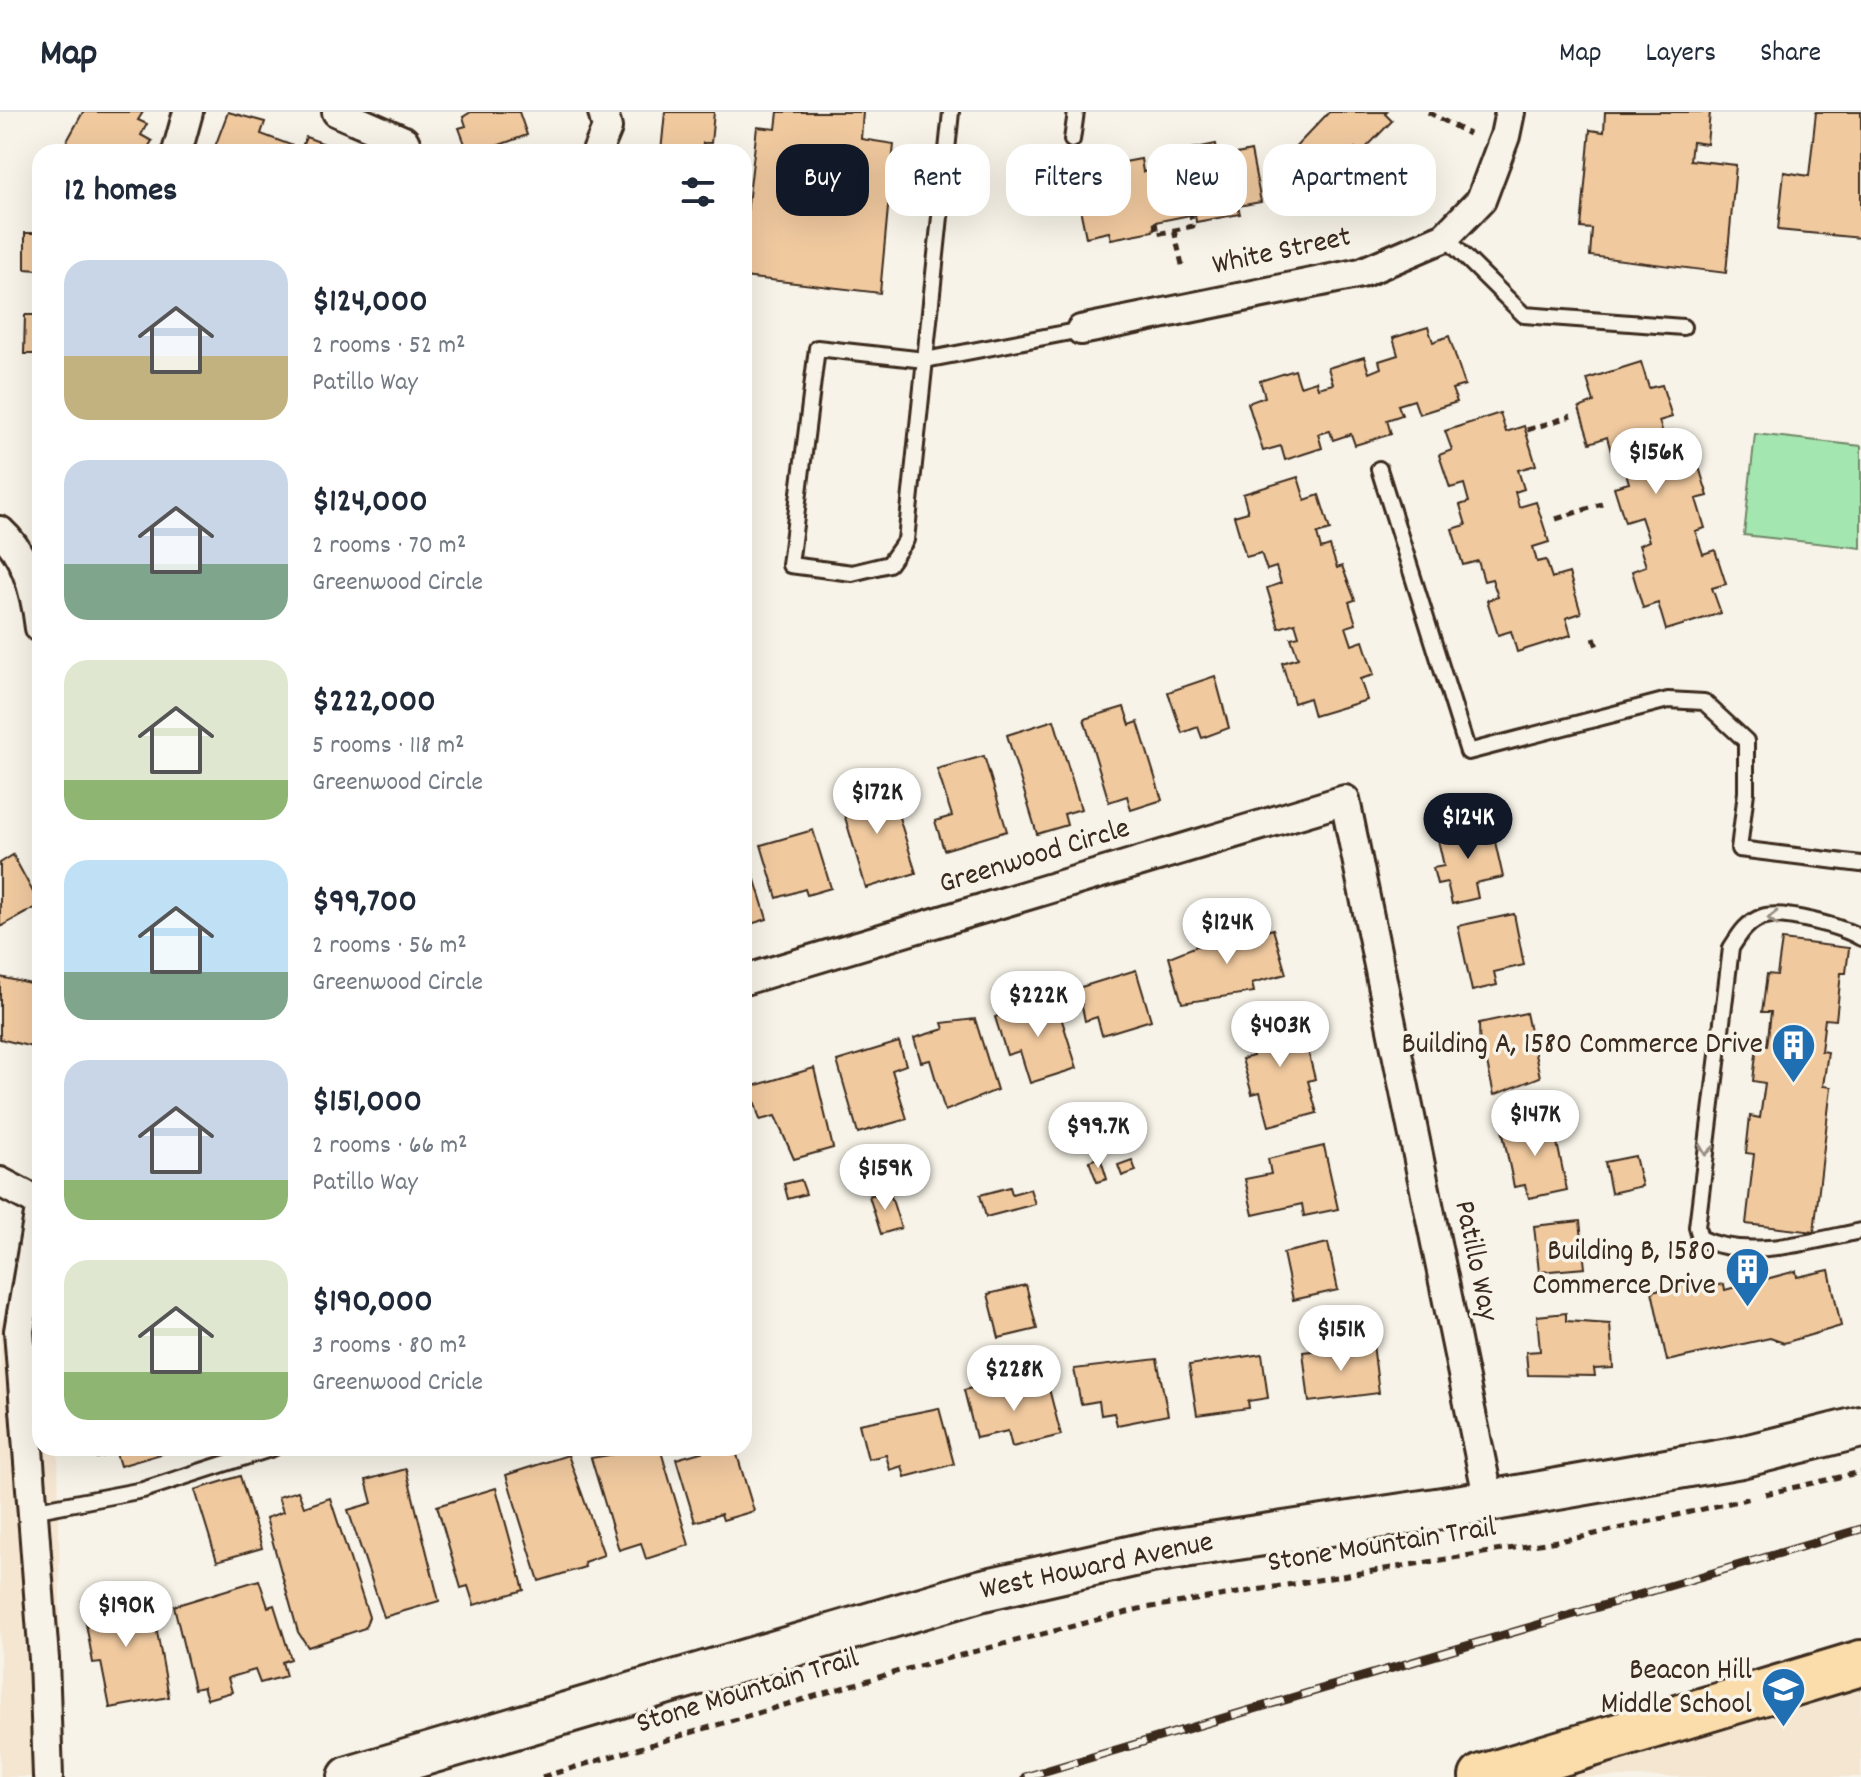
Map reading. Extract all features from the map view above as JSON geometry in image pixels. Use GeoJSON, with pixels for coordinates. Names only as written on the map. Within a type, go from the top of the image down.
{"type":"FeatureCollection","features":[{"type":"Feature","properties":{"kind":"main road","name":"West Howard Avenue"},"geometry":{"type":"LineString","coordinates":[[349,1777],[983,1590],[1151,1552],[1489,1501],[1741,1457],[1861,1427]]}},
{"type":"Feature","properties":{"kind":"main road"},"geometry":{"type":"LineString","coordinates":[[1482,1777],[1861,1663]]}},
{"type":"Feature","properties":{"kind":"street"},"geometry":{"type":"LineString","coordinates":[[179,144],[188,112]]}},
{"type":"Feature","properties":{"kind":"street"},"geometry":{"type":"LineString","coordinates":[[337,112],[405,144]]}},
{"type":"Feature","properties":{"kind":"street"},"geometry":{"type":"LineString","coordinates":[[600,144],[607,128],[603,112]]}},
{"type":"Feature","properties":{"kind":"street","name":"White Street"},"geometry":{"type":"LineString","coordinates":[[1081,330],[1361,273],[1445,237],[1481,200],[1505,136],[1510,112]]}},
{"type":"Feature","properties":{"kind":"street"},"geometry":{"type":"LineString","coordinates":[[0,531],[18,547],[32,590]]}},
{"type":"Feature","properties":{"kind":"street","name":"Greenwood Circle"},"geometry":{"type":"LineString","coordinates":[[752,978],[1345,800]]}},
{"type":"Feature","properties":{"kind":"street","name":"Patillo Way"},"geometry":{"type":"LineString","coordinates":[[1345,800],[1489,1501]]}},
{"type":"Feature","properties":{"kind":"street"},"geometry":{"type":"LineString","coordinates":[[0,1182],[32,1201]]}},
{"type":"Feature","properties":{"kind":"street"},"geometry":{"type":"LineString","coordinates":[[32,1254],[19,1331],[48,1777]]}},
{"type":"Feature","properties":{"kind":"lane"},"geometry":{"type":"LineString","coordinates":[[951,112],[925,360],[906,540],[889,564],[852,573],[790,565],[817,348],[925,360],[1081,330]]}},
{"type":"Feature","properties":{"kind":"lane"},"geometry":{"type":"LineString","coordinates":[[1072,140],[1076,112]]}},
{"type":"Feature","properties":{"kind":"lane"},"geometry":{"type":"LineString","coordinates":[[1445,237],[1524,315],[1683,327]]}},
{"type":"Feature","properties":{"kind":"lane"},"geometry":{"type":"LineString","coordinates":[[1379,469],[1468,752],[1668,700],[1704,702],[1746,741],[1746,792],[1739,849],[1861,864]]}},
{"type":"Feature","properties":{"kind":"lane"},"geometry":{"type":"LineString","coordinates":[[1861,938],[1822,923],[1765,916],[1744,927],[1731,948],[1697,1227],[1700,1238],[1725,1248],[1813,1241],[1861,1231]]}},
{"type":"Feature","properties":{"kind":"lane"},"geometry":{"type":"LineString","coordinates":[[32,1511],[143,1490],[248,1456]]}},
{"type":"Feature","properties":{"kind":"path"},"geometry":{"type":"LineString","coordinates":[[1428,112],[1469,134]]}},
{"type":"Feature","properties":{"kind":"path"},"geometry":{"type":"LineString","coordinates":[[1155,222],[1157,234],[1193,226],[1191,216]]}},
{"type":"Feature","properties":{"kind":"path"},"geometry":{"type":"LineString","coordinates":[[1174,230],[1183,269]]}},
{"type":"Feature","properties":{"kind":"path"},"geometry":{"type":"LineString","coordinates":[[1527,430],[1571,416]]}},
{"type":"Feature","properties":{"kind":"path"},"geometry":{"type":"LineString","coordinates":[[1556,519],[1602,504]]}},
{"type":"Feature","properties":{"kind":"path"},"geometry":{"type":"LineString","coordinates":[[1594,638],[1598,650]]}},
{"type":"Feature","properties":{"kind":"path","name":"Stone Mountain Trail"},"geometry":{"type":"LineString","coordinates":[[542,1777],[899,1671],[1139,1609],[1582,1537],[1861,1472]]}},
{"type":"Feature","properties":{"kind":"shaded area"},"geometry":{"type":"Polygon","coordinates":[[[32,1313],[32,1456],[58,1456],[62,1777],[0,1777],[0,1321],[32,1313]]]}},
{"type":"Feature","properties":{"kind":"shaded area","name":"Beacon Hill Middle School"},"geometry":{"type":"Polygon","coordinates":[[[1861,1680],[1861,1777],[1547,1777],[1861,1680]]]}},
{"type":"Feature","properties":{"kind":"green space"},"geometry":{"type":"Polygon","coordinates":[[[1755,434],[1861,446],[1861,548],[1744,535],[1755,434]]]}},
{"type":"Feature","properties":{"kind":"building"},"geometry":{"type":"Polygon","coordinates":[[[83,112],[143,112],[138,120],[147,124],[141,135],[152,141],[150,144],[65,144],[83,112]]]}},
{"type":"Feature","properties":{"kind":"building"},"geometry":{"type":"Polygon","coordinates":[[[228,112],[265,122],[261,134],[288,144],[216,144],[228,112]]]}},
{"type":"Feature","properties":{"kind":"building"},"geometry":{"type":"Polygon","coordinates":[[[471,112],[519,112],[527,135],[502,144],[465,144],[459,128],[466,126],[463,117],[471,112]]]}},
{"type":"Feature","properties":{"kind":"building"},"geometry":{"type":"Polygon","coordinates":[[[665,112],[714,112],[711,143],[662,144],[665,112]]]}},
{"type":"Feature","properties":{"kind":"building"},"geometry":{"type":"Polygon","coordinates":[[[778,112],[863,112],[861,139],[894,144],[885,144],[887,216],[880,293],[752,278],[752,170],[757,127],[776,129],[778,112]]]}},
{"type":"Feature","properties":{"kind":"building"},"geometry":{"type":"Polygon","coordinates":[[[1329,112],[1387,112],[1385,114],[1392,121],[1370,144],[1299,144],[1329,112]]]}},
{"type":"Feature","properties":{"kind":"building"},"geometry":{"type":"Polygon","coordinates":[[[1605,112],[1710,112],[1707,144],[1692,142],[1690,160],[1736,165],[1726,273],[1590,256],[1592,229],[1581,228],[1590,130],[1604,132],[1605,112]]]}},
{"type":"Feature","properties":{"kind":"building"},"geometry":{"type":"Polygon","coordinates":[[[1816,112],[1861,112],[1861,238],[1778,230],[1784,172],[1809,176],[1816,112]]]}},
{"type":"Feature","properties":{"kind":"building"},"geometry":{"type":"Polygon","coordinates":[[[306,137],[325,144],[303,144],[306,137]]]}},
{"type":"Feature","properties":{"kind":"building"},"geometry":{"type":"Polygon","coordinates":[[[1251,151],[1261,202],[1247,204],[1247,152],[1251,151]]]}},
{"type":"Feature","properties":{"kind":"building"},"geometry":{"type":"Polygon","coordinates":[[[1141,159],[1143,172],[1147,171],[1147,216],[1185,216],[1155,222],[1153,231],[1111,239],[1109,232],[1086,237],[1082,216],[1131,216],[1131,161],[1141,159]]]}},
{"type":"Feature","properties":{"kind":"building"},"geometry":{"type":"Polygon","coordinates":[[[1195,216],[1229,216],[1196,222],[1195,216]]]}},
{"type":"Feature","properties":{"kind":"building"},"geometry":{"type":"Polygon","coordinates":[[[25,233],[32,233],[32,270],[25,269],[25,233]]]}},
{"type":"Feature","properties":{"kind":"building"},"geometry":{"type":"Polygon","coordinates":[[[25,315],[32,315],[32,354],[24,354],[25,315]]]}},
{"type":"Feature","properties":{"kind":"building"},"geometry":{"type":"Polygon","coordinates":[[[1428,327],[1433,342],[1449,336],[1465,385],[1452,389],[1457,402],[1419,414],[1414,400],[1398,405],[1402,415],[1387,420],[1391,434],[1355,445],[1351,434],[1333,440],[1330,431],[1318,434],[1322,448],[1285,460],[1281,446],[1263,451],[1248,403],[1265,397],[1260,381],[1295,370],[1300,386],[1316,381],[1318,388],[1333,384],[1328,368],[1364,357],[1369,373],[1381,368],[1379,361],[1398,355],[1393,338],[1428,327]]]}},
{"type":"Feature","properties":{"kind":"building"},"geometry":{"type":"Polygon","coordinates":[[[1641,362],[1649,388],[1662,385],[1672,417],[1659,421],[1667,445],[1676,442],[1684,468],[1698,464],[1708,496],[1696,499],[1705,528],[1695,531],[1703,554],[1715,550],[1726,584],[1712,588],[1721,613],[1666,630],[1658,603],[1643,608],[1632,571],[1646,566],[1639,545],[1649,541],[1641,517],[1625,522],[1614,487],[1629,483],[1623,463],[1615,466],[1607,437],[1590,443],[1579,408],[1594,402],[1587,379],[1641,362]]]}},
{"type":"Feature","properties":{"kind":"building"},"geometry":{"type":"Polygon","coordinates":[[[1500,413],[1506,432],[1524,426],[1536,465],[1518,470],[1524,489],[1515,492],[1519,507],[1536,502],[1549,542],[1533,547],[1537,562],[1546,560],[1552,578],[1569,573],[1581,613],[1566,618],[1571,635],[1517,652],[1511,631],[1498,635],[1487,600],[1498,597],[1492,579],[1484,581],[1478,561],[1463,565],[1452,529],[1466,525],[1460,505],[1469,502],[1464,484],[1450,488],[1439,455],[1452,450],[1445,431],[1500,413]]]}},
{"type":"Feature","properties":{"kind":"building"},"geometry":{"type":"Polygon","coordinates":[[[1298,477],[1305,500],[1319,495],[1330,530],[1317,534],[1321,549],[1330,546],[1337,568],[1342,566],[1355,600],[1349,602],[1356,624],[1346,627],[1352,645],[1363,641],[1374,675],[1360,679],[1367,700],[1314,716],[1309,698],[1294,703],[1282,663],[1298,658],[1291,638],[1299,636],[1295,623],[1279,628],[1267,588],[1281,583],[1276,567],[1267,570],[1261,553],[1246,557],[1234,516],[1248,512],[1243,494],[1298,477]]]}},
{"type":"Feature","properties":{"kind":"building"},"geometry":{"type":"Polygon","coordinates":[[[1215,676],[1229,728],[1202,738],[1198,727],[1182,733],[1168,692],[1215,676]]]}},
{"type":"Feature","properties":{"kind":"building"},"geometry":{"type":"Polygon","coordinates":[[[1124,707],[1130,725],[1138,722],[1162,800],[1131,810],[1127,796],[1109,802],[1084,719],[1124,707]]]}},
{"type":"Feature","properties":{"kind":"building"},"geometry":{"type":"Polygon","coordinates":[[[1054,720],[1081,809],[1064,814],[1067,825],[1037,834],[1007,735],[1054,720]]]}},
{"type":"Feature","properties":{"kind":"building"},"geometry":{"type":"Polygon","coordinates":[[[984,756],[1007,831],[944,850],[935,821],[952,816],[937,769],[984,756]]]}},
{"type":"Feature","properties":{"kind":"building"},"geometry":{"type":"Polygon","coordinates":[[[877,785],[881,798],[892,794],[916,873],[866,888],[839,797],[877,785]]]}},
{"type":"Feature","properties":{"kind":"building"},"geometry":{"type":"Polygon","coordinates":[[[1491,824],[1503,877],[1475,883],[1478,898],[1452,904],[1447,882],[1437,884],[1433,868],[1444,866],[1437,835],[1491,824]]]}},
{"type":"Feature","properties":{"kind":"building"},"geometry":{"type":"Polygon","coordinates":[[[813,830],[831,888],[807,895],[805,889],[777,898],[761,845],[813,830]]]}},
{"type":"Feature","properties":{"kind":"building"},"geometry":{"type":"Polygon","coordinates":[[[13,855],[32,890],[32,909],[0,927],[0,863],[13,855]]]}},
{"type":"Feature","properties":{"kind":"building"},"geometry":{"type":"Polygon","coordinates":[[[752,870],[767,919],[752,924],[752,870]]]}},
{"type":"Feature","properties":{"kind":"building"},"geometry":{"type":"Polygon","coordinates":[[[1514,914],[1524,965],[1494,972],[1497,985],[1472,991],[1458,926],[1514,914]]]}},
{"type":"Feature","properties":{"kind":"building"},"geometry":{"type":"Polygon","coordinates":[[[1273,929],[1286,974],[1252,983],[1254,992],[1182,1003],[1169,957],[1237,930],[1240,939],[1273,929]]]}},
{"type":"Feature","properties":{"kind":"building","name":"Building A, 1580 Commerce Drive"},"geometry":{"type":"Polygon","coordinates":[[[1782,940],[1849,948],[1846,973],[1841,973],[1836,1020],[1825,1019],[1821,1051],[1828,1052],[1823,1086],[1831,1087],[1814,1232],[1746,1224],[1754,1154],[1746,1153],[1750,1116],[1760,1118],[1765,1083],[1753,1081],[1757,1045],[1767,1046],[1771,1012],[1762,1012],[1767,974],[1777,975],[1782,940]]]}},
{"type":"Feature","properties":{"kind":"building"},"geometry":{"type":"Polygon","coordinates":[[[1136,970],[1151,1020],[1102,1035],[1097,1017],[1085,1021],[1078,988],[1136,970]]]}},
{"type":"Feature","properties":{"kind":"building"},"geometry":{"type":"Polygon","coordinates":[[[0,977],[32,984],[32,1047],[0,1039],[0,977]]]}},
{"type":"Feature","properties":{"kind":"building"},"geometry":{"type":"Polygon","coordinates":[[[1054,995],[1077,1068],[1030,1083],[1020,1051],[1007,1055],[995,1017],[1054,995]]]}},
{"type":"Feature","properties":{"kind":"building"},"geometry":{"type":"Polygon","coordinates":[[[1291,1011],[1300,1044],[1306,1043],[1315,1079],[1308,1081],[1317,1113],[1269,1126],[1260,1092],[1252,1094],[1242,1059],[1253,1056],[1244,1024],[1291,1011]]]}},
{"type":"Feature","properties":{"kind":"building"},"geometry":{"type":"Polygon","coordinates":[[[1526,1013],[1540,1077],[1494,1095],[1487,1063],[1480,1065],[1479,1023],[1526,1013]]]}},
{"type":"Feature","properties":{"kind":"building"},"geometry":{"type":"Polygon","coordinates":[[[975,1019],[997,1090],[945,1111],[930,1060],[921,1062],[914,1038],[944,1029],[942,1023],[975,1019]]]}},
{"type":"Feature","properties":{"kind":"building"},"geometry":{"type":"Polygon","coordinates":[[[899,1042],[906,1065],[892,1070],[907,1119],[858,1133],[837,1061],[899,1042]]]}},
{"type":"Feature","properties":{"kind":"building"},"geometry":{"type":"Polygon","coordinates":[[[814,1068],[833,1148],[794,1159],[775,1116],[760,1120],[752,1086],[814,1068]]]}},
{"type":"Feature","properties":{"kind":"building"},"geometry":{"type":"Polygon","coordinates":[[[1552,1119],[1567,1190],[1529,1198],[1525,1185],[1514,1187],[1502,1129],[1552,1119]]]}},
{"type":"Feature","properties":{"kind":"building"},"geometry":{"type":"Polygon","coordinates":[[[1324,1146],[1338,1209],[1304,1216],[1302,1204],[1253,1215],[1245,1179],[1271,1174],[1268,1159],[1324,1146]]]}},
{"type":"Feature","properties":{"kind":"building"},"geometry":{"type":"Polygon","coordinates":[[[1635,1156],[1642,1186],[1611,1193],[1605,1162],[1635,1156]]]}},
{"type":"Feature","properties":{"kind":"building"},"geometry":{"type":"Polygon","coordinates":[[[1100,1157],[1107,1179],[1097,1182],[1089,1161],[1100,1157]]]}},
{"type":"Feature","properties":{"kind":"building"},"geometry":{"type":"Polygon","coordinates":[[[1132,1160],[1136,1171],[1122,1176],[1118,1165],[1132,1160]]]}},
{"type":"Feature","properties":{"kind":"building"},"geometry":{"type":"Polygon","coordinates":[[[801,1180],[806,1194],[788,1199],[784,1184],[801,1180]]]}},
{"type":"Feature","properties":{"kind":"building"},"geometry":{"type":"Polygon","coordinates":[[[1010,1187],[1012,1194],[1030,1189],[1035,1204],[986,1217],[980,1195],[1010,1187]]]}},
{"type":"Feature","properties":{"kind":"building"},"geometry":{"type":"Polygon","coordinates":[[[889,1190],[901,1228],[881,1234],[869,1196],[889,1190]]]}},
{"type":"Feature","properties":{"kind":"building"},"geometry":{"type":"Polygon","coordinates":[[[1580,1221],[1585,1268],[1539,1272],[1534,1226],[1580,1221]]]}},
{"type":"Feature","properties":{"kind":"building"},"geometry":{"type":"Polygon","coordinates":[[[1328,1243],[1338,1290],[1293,1300],[1283,1253],[1328,1243]]]}},
{"type":"Feature","properties":{"kind":"building","name":"Building B, 1580 Commerce Drive"},"geometry":{"type":"Polygon","coordinates":[[[1829,1270],[1841,1326],[1784,1343],[1770,1338],[1667,1361],[1652,1291],[1687,1284],[1688,1291],[1724,1284],[1725,1290],[1796,1271],[1797,1277],[1829,1270]]]}},
{"type":"Feature","properties":{"kind":"building"},"geometry":{"type":"Polygon","coordinates":[[[1026,1285],[1037,1329],[999,1338],[988,1294],[1026,1285]]]}},
{"type":"Feature","properties":{"kind":"building"},"geometry":{"type":"Polygon","coordinates":[[[1566,1313],[1566,1321],[1610,1324],[1613,1368],[1594,1369],[1595,1376],[1528,1375],[1526,1352],[1540,1351],[1537,1316],[1566,1313]]]}},
{"type":"Feature","properties":{"kind":"building"},"geometry":{"type":"Polygon","coordinates":[[[1373,1344],[1379,1393],[1309,1402],[1303,1352],[1373,1344]]]}},
{"type":"Feature","properties":{"kind":"building"},"geometry":{"type":"Polygon","coordinates":[[[1262,1354],[1268,1398],[1248,1401],[1249,1408],[1197,1415],[1189,1365],[1262,1354]]]}},
{"type":"Feature","properties":{"kind":"building"},"geometry":{"type":"Polygon","coordinates":[[[1157,1359],[1168,1415],[1117,1425],[1114,1413],[1101,1415],[1099,1401],[1081,1404],[1074,1369],[1157,1359]]]}},
{"type":"Feature","properties":{"kind":"building"},"geometry":{"type":"Polygon","coordinates":[[[1047,1381],[1061,1435],[1012,1447],[1008,1431],[976,1438],[964,1390],[988,1384],[990,1395],[1047,1381]]]}},
{"type":"Feature","properties":{"kind":"building"},"geometry":{"type":"Polygon","coordinates":[[[939,1408],[954,1464],[905,1477],[902,1466],[890,1470],[886,1455],[868,1459],[859,1424],[939,1408]]]}},
{"type":"Feature","properties":{"kind":"building"},"geometry":{"type":"Polygon","coordinates":[[[117,1456],[154,1456],[120,1466],[117,1456]]]}},
{"type":"Feature","properties":{"kind":"building"},"geometry":{"type":"Polygon","coordinates":[[[568,1456],[604,1555],[584,1562],[585,1567],[539,1581],[506,1475],[568,1456]]]}},
{"type":"Feature","properties":{"kind":"building"},"geometry":{"type":"Polygon","coordinates":[[[662,1456],[689,1545],[646,1559],[641,1543],[619,1550],[591,1458],[662,1456]]]}},
{"type":"Feature","properties":{"kind":"building"},"geometry":{"type":"Polygon","coordinates":[[[687,1456],[737,1456],[754,1511],[723,1520],[721,1514],[695,1522],[676,1459],[687,1456]]]}},
{"type":"Feature","properties":{"kind":"building"},"geometry":{"type":"Polygon","coordinates":[[[406,1469],[439,1601],[384,1617],[348,1510],[372,1503],[366,1480],[406,1469]]]}},
{"type":"Feature","properties":{"kind":"building"},"geometry":{"type":"Polygon","coordinates":[[[240,1476],[262,1548],[217,1561],[195,1490],[240,1476]]]}},
{"type":"Feature","properties":{"kind":"building"},"geometry":{"type":"Polygon","coordinates":[[[496,1488],[524,1590],[474,1605],[468,1586],[461,1588],[437,1506],[496,1488]]]}},
{"type":"Feature","properties":{"kind":"building"},"geometry":{"type":"Polygon","coordinates":[[[298,1491],[304,1507],[330,1498],[369,1617],[365,1628],[308,1647],[298,1632],[266,1518],[283,1512],[278,1497],[298,1491]]]}},
{"type":"Feature","properties":{"kind":"building"},"geometry":{"type":"Polygon","coordinates":[[[259,1580],[268,1607],[274,1605],[291,1659],[282,1662],[286,1676],[260,1683],[255,1670],[228,1678],[232,1692],[207,1699],[203,1687],[194,1689],[174,1606],[259,1580]]]}},
{"type":"Feature","properties":{"kind":"building"},"geometry":{"type":"Polygon","coordinates":[[[141,1591],[148,1627],[156,1626],[169,1697],[110,1708],[101,1662],[93,1663],[82,1601],[141,1591]]]}},
{"type":"Feature","properties":{"kind":"railway"},"geometry":{"type":"LineString","coordinates":[[1025,1777],[1861,1529]]}},
{"type":"Feature","properties":{"kind":"place","name":"Building A, 1580 Commerce Drive"},"geometry":{"type":"Point","coordinates":[1794,1085]}},
{"type":"Feature","properties":{"kind":"place","name":"Building B, 1580 Commerce Drive"},"geometry":{"type":"Point","coordinates":[1747,1309]}},
{"type":"Feature","properties":{"kind":"place","name":"Beacon Hill Middle School"},"geometry":{"type":"Point","coordinates":[1783,1728]}}]}
